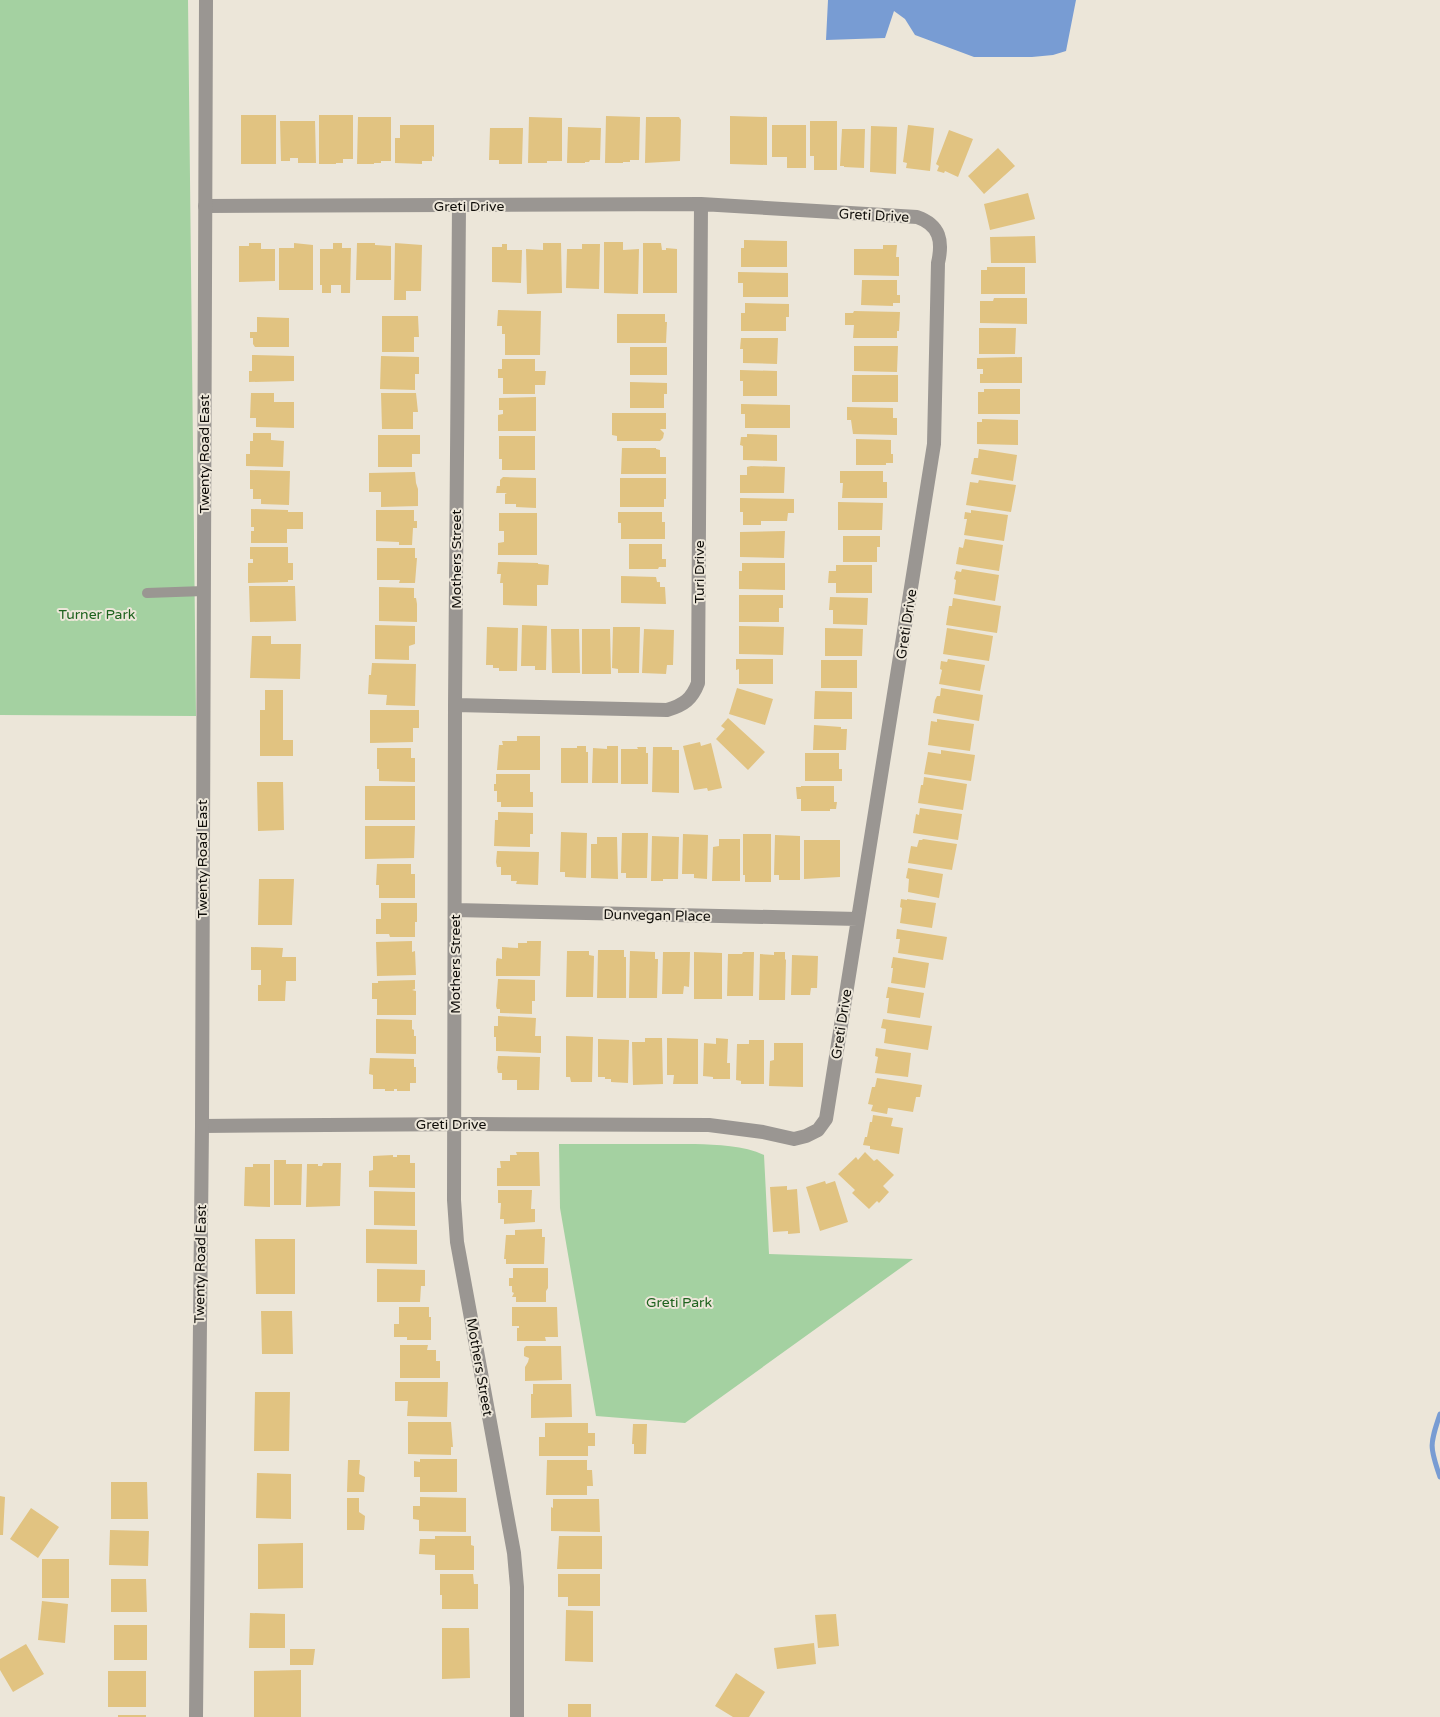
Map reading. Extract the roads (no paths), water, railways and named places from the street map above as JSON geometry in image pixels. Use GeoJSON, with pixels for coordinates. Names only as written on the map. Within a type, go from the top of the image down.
{"type":"FeatureCollection","features":[{"type":"Feature","properties":{"kind":"street","name":"Twenty Road East"},"geometry":{"type":"LineString","coordinates":[[196,1717],[202,1126],[206,0]]}},
{"type":"Feature","properties":{"kind":"street","name":"Greti Drive"},"geometry":{"type":"LineString","coordinates":[[202,1126],[455,1124],[709,1125],[763,1132],[794,1139],[818,1130],[826,1119],[934,444],[938,263],[941,250],[938,233],[933,225],[927,220],[917,217],[701,204],[205,206]]}},
{"type":"Feature","properties":{"kind":"street","name":"Turi Drive"},"geometry":{"type":"LineString","coordinates":[[455,705],[667,710],[689,700],[694,692],[698,682],[701,204]]}},
{"type":"Feature","properties":{"kind":"street","name":"Mothers Street"},"geometry":{"type":"LineString","coordinates":[[459,206],[454,1200],[457,1242],[516,1569],[518,1587],[517,1717]]}},
{"type":"Feature","properties":{"kind":"street","name":"Dunvegan Place"},"geometry":{"type":"LineString","coordinates":[[455,910],[858,920]]}},
{"type":"Feature","properties":{"kind":"lane"},"geometry":{"type":"LineString","coordinates":[[147,593],[204,591]]}},
{"type":"Feature","properties":{"kind":"water"},"geometry":{"type":"Polygon","coordinates":[[[828,0],[1076,0],[1066,51],[1053,55],[1032,57],[974,57],[915,35],[905,19],[894,11],[885,38],[826,40],[828,0]]]}},
{"type":"Feature","properties":{"kind":"waterway"},"geometry":{"type":"LineString","coordinates":[[1440,1414],[1432,1445],[1440,1477]]}},
{"type":"Feature","properties":{"kind":"park label","name":"Turner Park"},"geometry":{"type":"Point","coordinates":[97,614]}},
{"type":"Feature","properties":{"kind":"park label","name":"Greti Park"},"geometry":{"type":"Point","coordinates":[679,1302]}}]}
